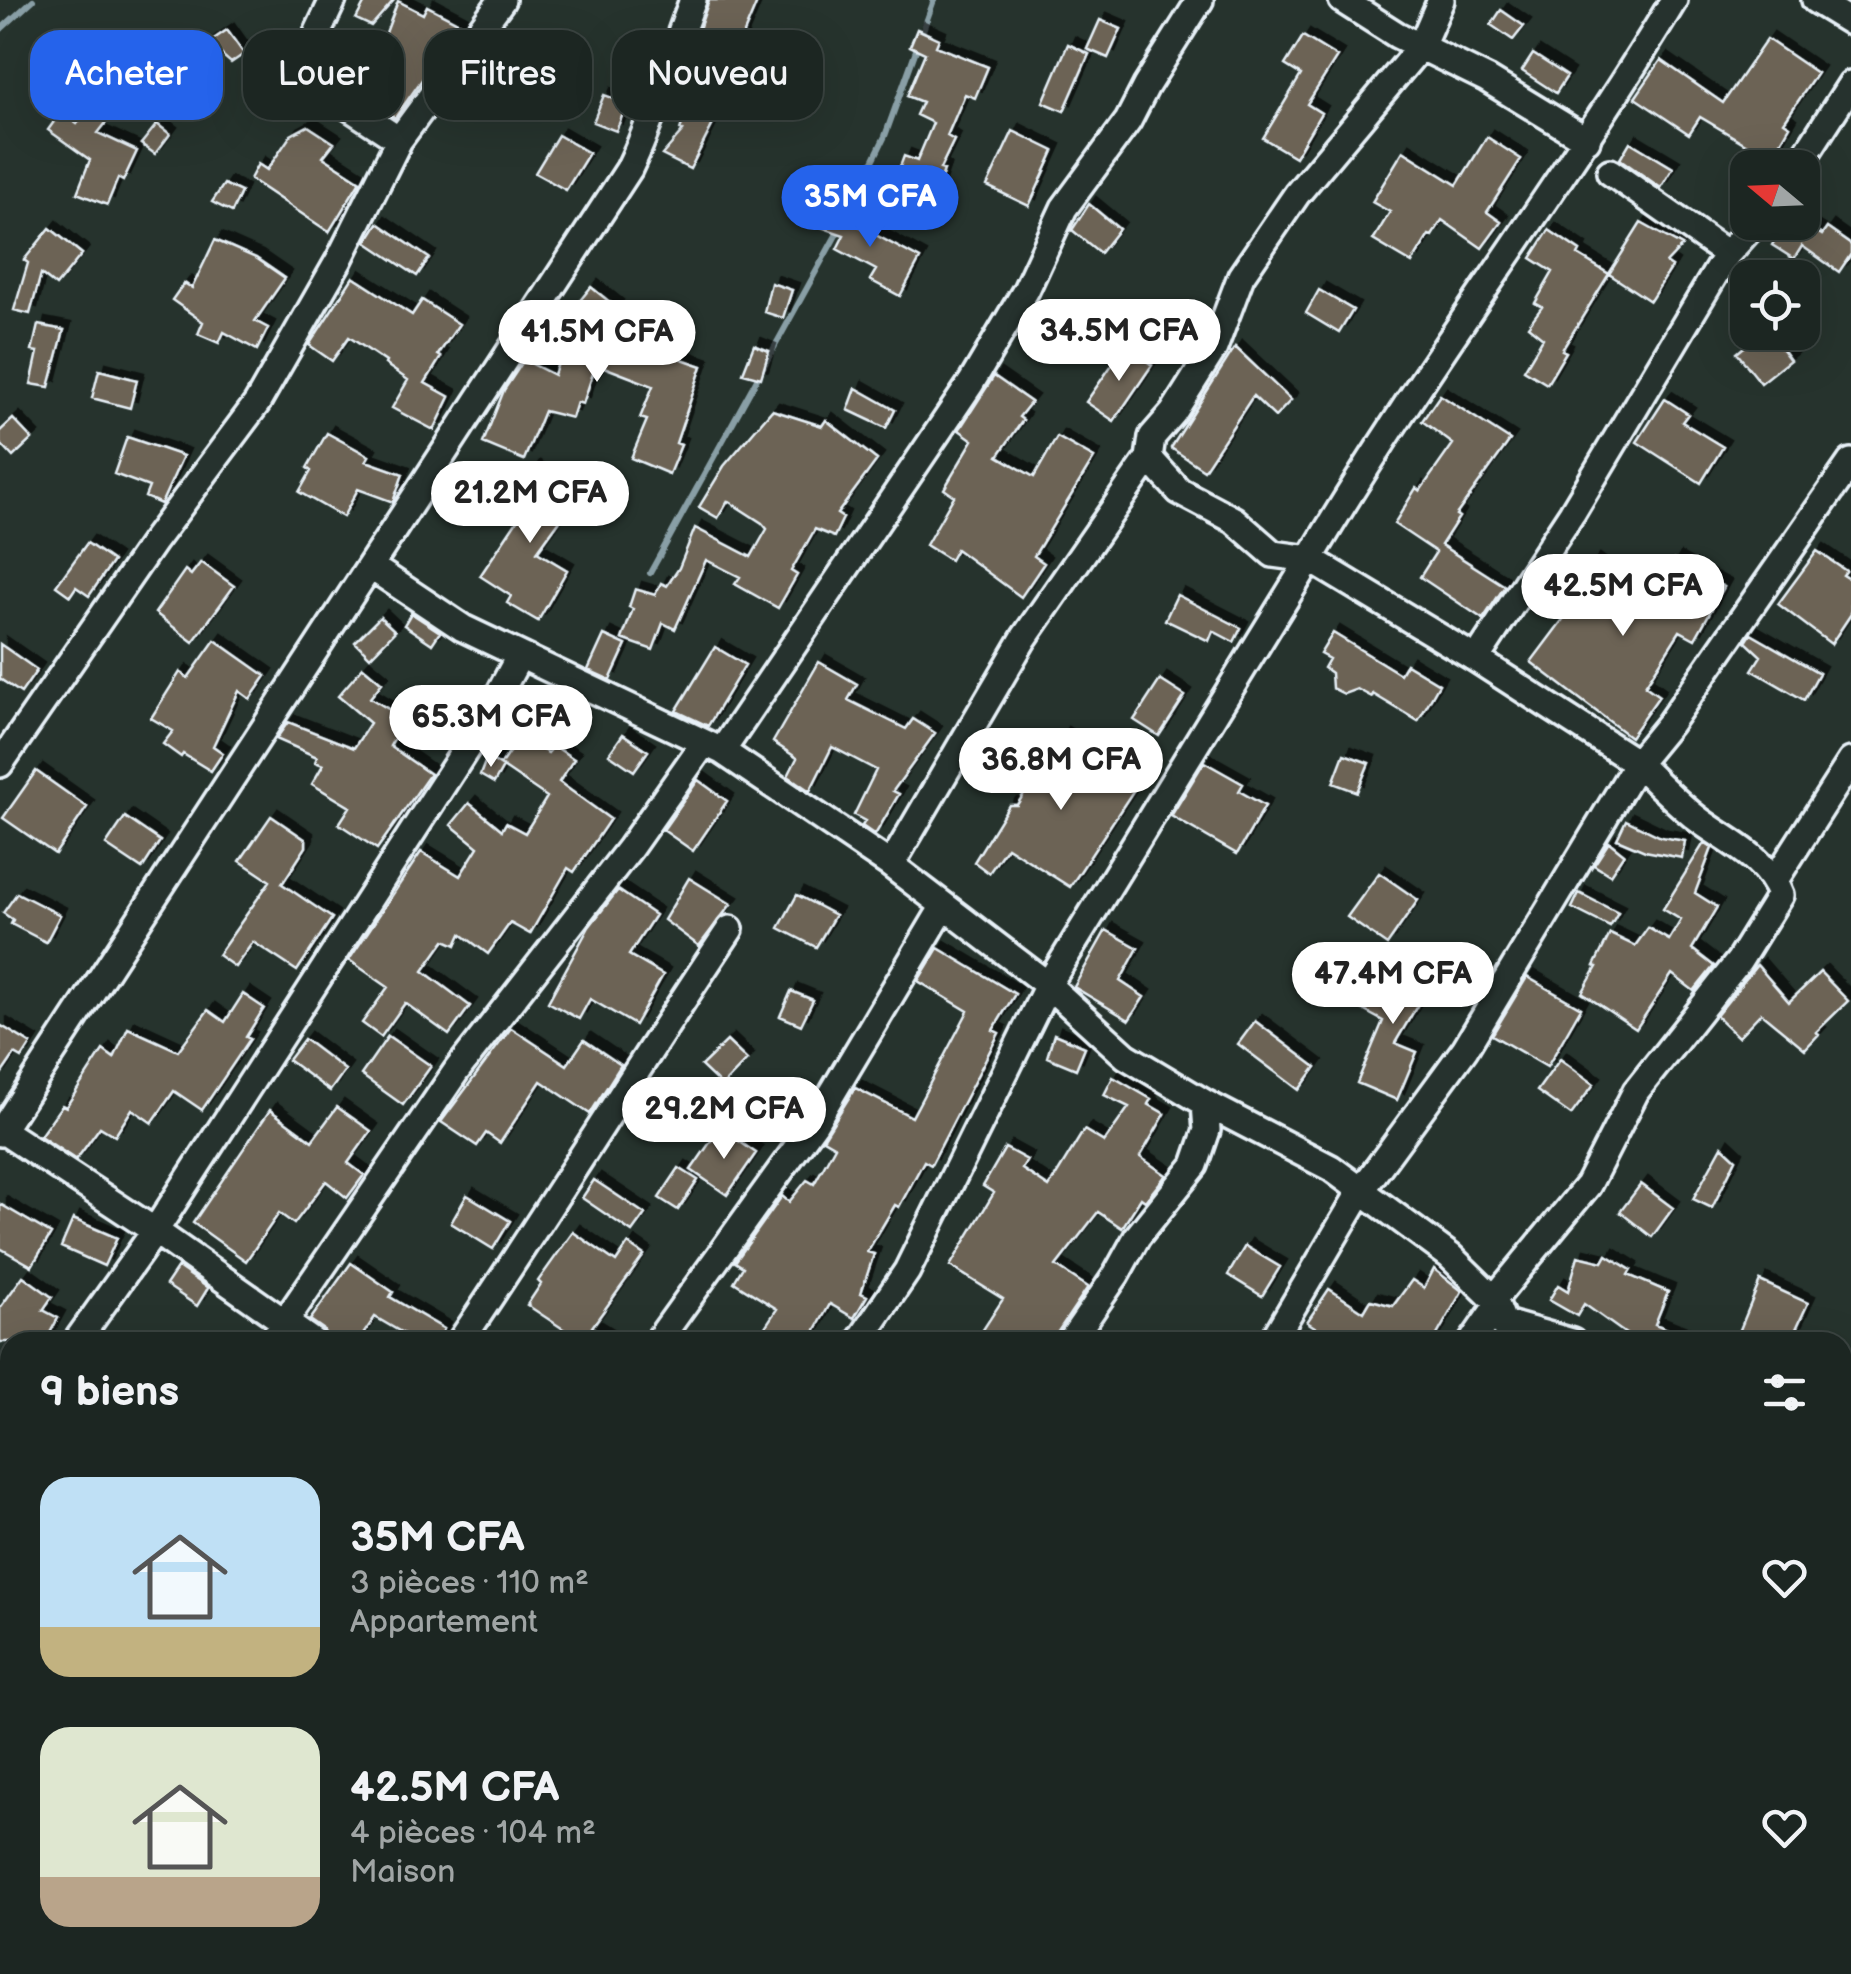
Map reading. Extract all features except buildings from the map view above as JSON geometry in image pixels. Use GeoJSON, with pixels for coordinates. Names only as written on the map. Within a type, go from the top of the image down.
{"type":"FeatureCollection","features":[{"type":"Feature","properties":{"kind":"street"},"geometry":{"type":"LineString","coordinates":[[332,0],[300,70],[305,78],[399,140]]}},
{"type":"Feature","properties":{"kind":"street"},"geometry":{"type":"LineString","coordinates":[[0,764],[154,542],[258,403],[294,343],[399,140],[502,0]]}},
{"type":"Feature","properties":{"kind":"street"},"geometry":{"type":"LineString","coordinates":[[277,1332],[156,1231],[1,1131],[628,169],[649,128],[693,0]]}},
{"type":"Feature","properties":{"kind":"street"},"geometry":{"type":"LineString","coordinates":[[279,1332],[457,1070],[713,747],[971,383],[1026,290],[1064,208],[1128,121],[1200,0]]}},
{"type":"Feature","properties":{"kind":"street"},"geometry":{"type":"LineString","coordinates":[[1342,0],[1587,140]]}},
{"type":"Feature","properties":{"kind":"street"},"geometry":{"type":"LineString","coordinates":[[891,865],[1024,638],[1149,458],[1152,437],[1173,413],[1214,348],[1241,276],[1297,194],[1420,46],[1441,0]]}},
{"type":"Feature","properties":{"kind":"street"},"geometry":{"type":"LineString","coordinates":[[866,1332],[907,1271],[1048,985],[1389,429],[1587,140],[1674,0]]}},
{"type":"Feature","properties":{"kind":"street"},"geometry":{"type":"LineString","coordinates":[[1816,0],[1851,22]]}},
{"type":"Feature","properties":{"kind":"street"},"geometry":{"type":"LineString","coordinates":[[1809,150],[1851,84]]}},
{"type":"Feature","properties":{"kind":"street"},"geometry":{"type":"LineString","coordinates":[[1610,172],[1727,254]]}},
{"type":"Feature","properties":{"kind":"street"},"geometry":{"type":"LineString","coordinates":[[1476,659],[1581,498],[1727,254],[1740,240]]}},
{"type":"Feature","properties":{"kind":"street"},"geometry":{"type":"LineString","coordinates":[[1149,458],[1179,491],[1234,520],[1273,554],[1310,559],[1476,659],[1637,763],[1698,820],[1749,854],[1774,880],[1780,894],[1740,961],[1636,1091],[1588,1185],[1502,1318]]}},
{"type":"Feature","properties":{"kind":"street"},"geometry":{"type":"LineString","coordinates":[[1278,1332],[1361,1191],[1465,1049],[1637,763],[1669,724],[1851,462]]}},
{"type":"Feature","properties":{"kind":"street"},"geometry":{"type":"LineString","coordinates":[[370,566],[463,628],[713,747],[891,865],[1048,985],[1126,1056],[1331,1168],[1450,1256],[1502,1318],[1543,1332]]}},
{"type":"Feature","properties":{"kind":"street"},"geometry":{"type":"LineString","coordinates":[[83,1332],[156,1231],[486,718],[520,655]]}},
{"type":"Feature","properties":{"kind":"street"},"geometry":{"type":"LineString","coordinates":[[1774,880],[1851,761]]}},
{"type":"Feature","properties":{"kind":"street"},"geometry":{"type":"LineString","coordinates":[[664,1332],[814,1124],[944,906]]}},
{"type":"Feature","properties":{"kind":"street"},"geometry":{"type":"LineString","coordinates":[[467,1332],[730,929]]}},
{"type":"Feature","properties":{"kind":"street"},"geometry":{"type":"LineString","coordinates":[[1077,1332],[1137,1238],[1194,1165],[1207,1130],[1205,1102]]}},
{"type":"Feature","properties":{"kind":"waterway"},"geometry":{"type":"LineString","coordinates":[[0,30],[33,0]]}},
{"type":"Feature","properties":{"kind":"waterway"},"geometry":{"type":"LineString","coordinates":[[846,217],[885,136],[934,0]]}},
{"type":"Feature","properties":{"kind":"waterway"},"geometry":{"type":"LineString","coordinates":[[650,573],[840,228]]}}]}
